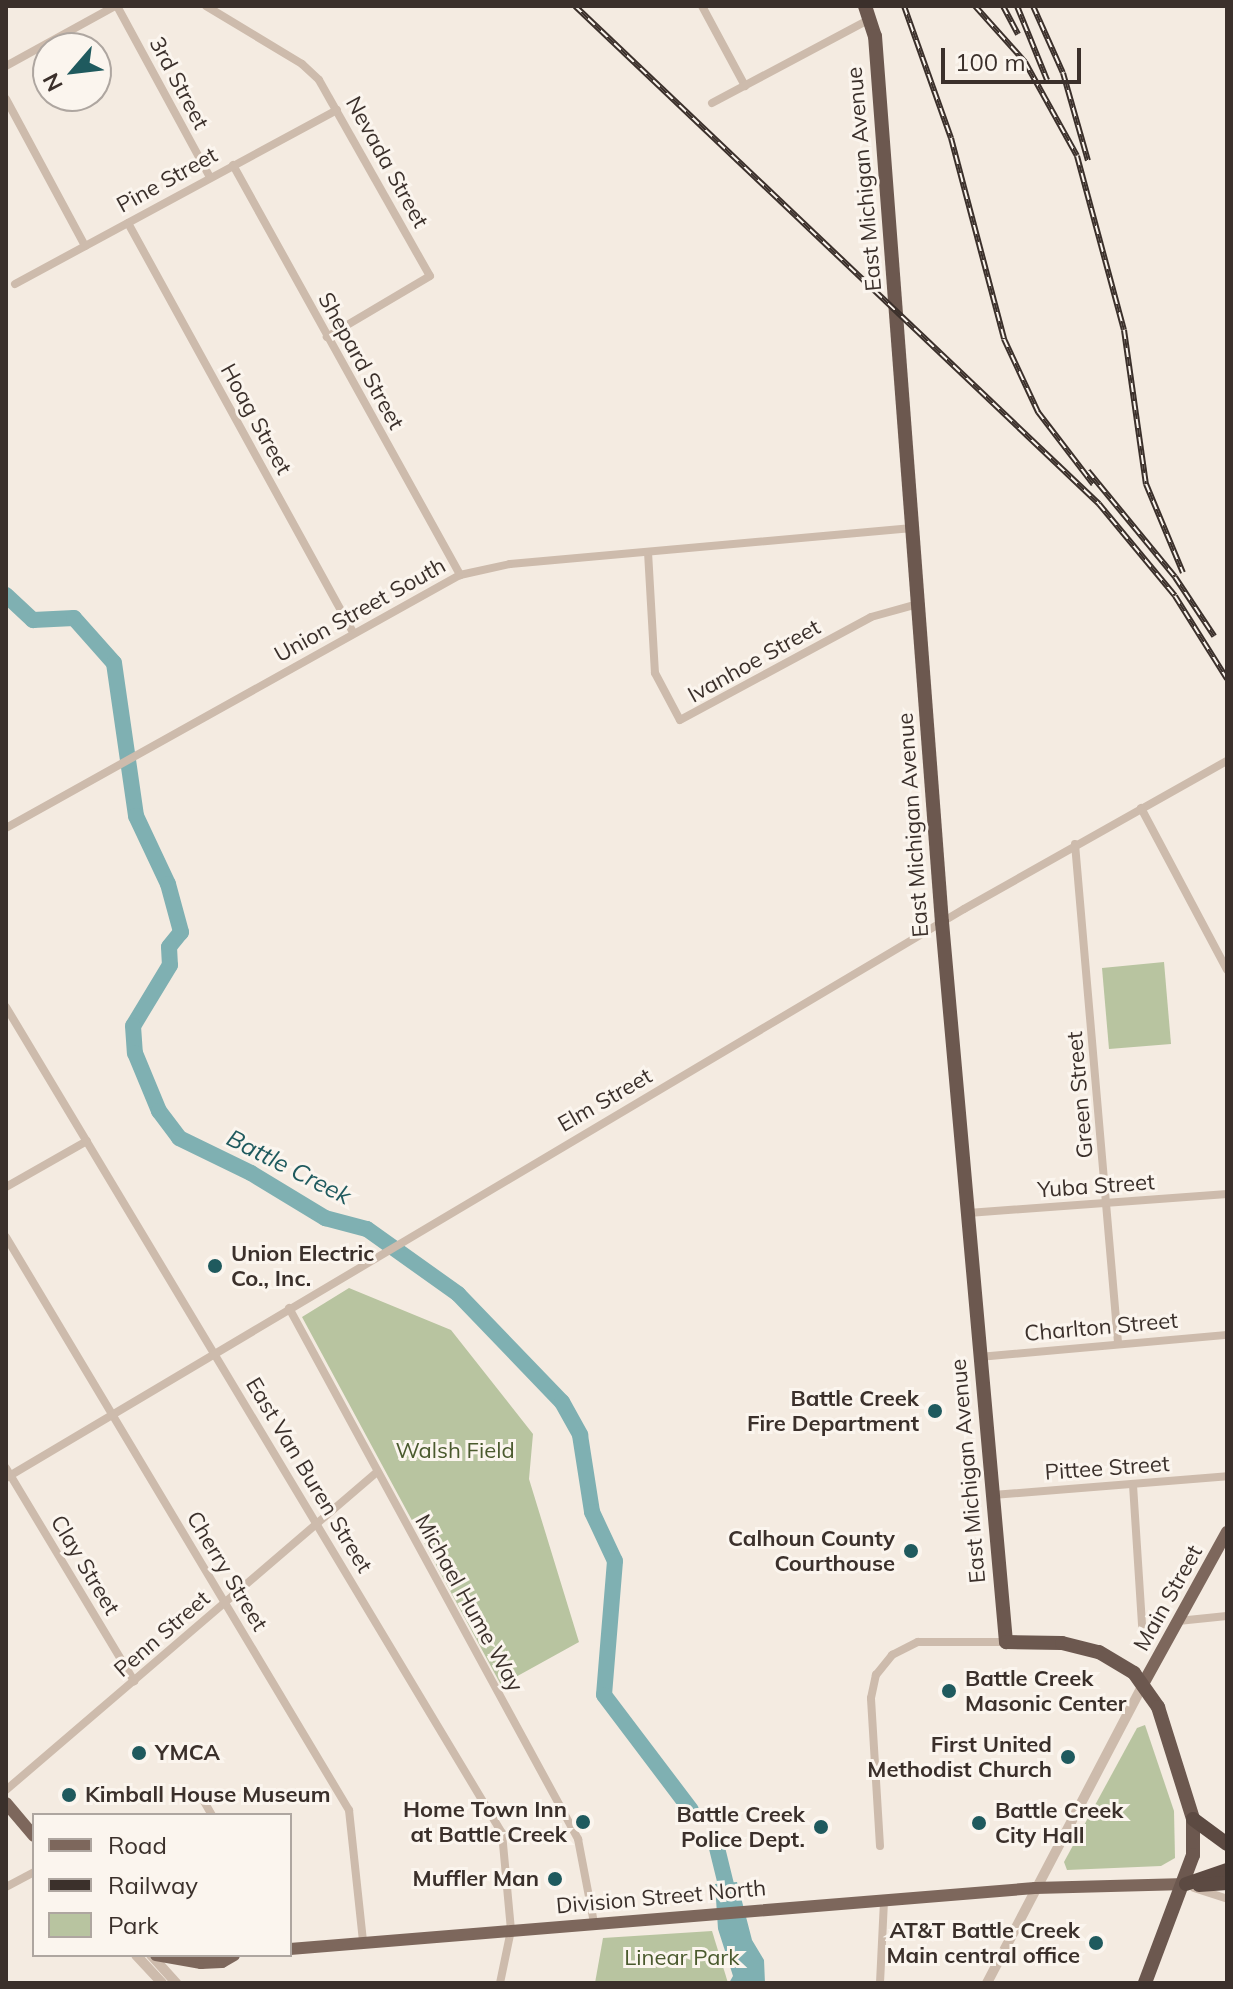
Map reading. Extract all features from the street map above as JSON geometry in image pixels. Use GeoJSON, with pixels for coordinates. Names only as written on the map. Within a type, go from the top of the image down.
{"type":"FeatureCollection","features":[{"type":"Feature","properties":{"kind":"highway","name":"East Michigan Avenue"},"geometry":{"type":"LineString","coordinates":[[868,12],[990,1495],[1006,1642]]}},
{"type":"Feature","properties":{"kind":"highway"},"geometry":{"type":"LineString","coordinates":[[1006,1642],[1087,1647],[1125,1667],[1143,1684],[1173,1745],[1193,1819],[1186,1884],[1145,1983]]}},
{"type":"Feature","properties":{"kind":"highway"},"geometry":{"type":"LineString","coordinates":[[1193,1819],[1227,1844]]}},
{"type":"Feature","properties":{"kind":"highway"},"geometry":{"type":"LineString","coordinates":[[1186,1884],[1227,1870]]}},
{"type":"Feature","properties":{"kind":"highway"},"geometry":{"type":"LineString","coordinates":[[1186,1884],[1227,1883]]}},
{"type":"Feature","properties":{"kind":"main road","name":"Main Street"},"geometry":{"type":"LineString","coordinates":[[1143,1684],[1227,1532]]}},
{"type":"Feature","properties":{"kind":"main road"},"geometry":{"type":"LineString","coordinates":[[6,1803],[32,1834]]}},
{"type":"Feature","properties":{"kind":"main road","name":"Division Street North"},"geometry":{"type":"LineString","coordinates":[[292,1947],[1035,1888],[1186,1884]]}},
{"type":"Feature","properties":{"kind":"main road"},"geometry":{"type":"LineString","coordinates":[[166,1957],[201,1963],[222,1962],[230,1957]]}},
{"type":"Feature","properties":{"kind":"street"},"geometry":{"type":"LineString","coordinates":[[6,66],[116,6]]}},
{"type":"Feature","properties":{"kind":"street","name":"3rd Street"},"geometry":{"type":"LineString","coordinates":[[116,6],[210,177]]}},
{"type":"Feature","properties":{"kind":"street","name":"Nevada Street"},"geometry":{"type":"LineString","coordinates":[[206,6],[302,64],[337,110],[430,276],[327,337]]}},
{"type":"Feature","properties":{"kind":"street"},"geometry":{"type":"LineString","coordinates":[[702,6],[745,86]]}},
{"type":"Feature","properties":{"kind":"street"},"geometry":{"type":"LineString","coordinates":[[712,103],[868,12]]}},
{"type":"Feature","properties":{"kind":"street"},"geometry":{"type":"LineString","coordinates":[[6,99],[85,246]]}},
{"type":"Feature","properties":{"kind":"street","name":"Pine Street"},"geometry":{"type":"LineString","coordinates":[[15,284],[337,110]]}},
{"type":"Feature","properties":{"kind":"street","name":"Shepard Street"},"geometry":{"type":"LineString","coordinates":[[233,165],[460,575]]}},
{"type":"Feature","properties":{"kind":"street","name":"Hoag Street"},"geometry":{"type":"LineString","coordinates":[[128,223],[353,632]]}},
{"type":"Feature","properties":{"kind":"street","name":"Union Street South"},"geometry":{"type":"LineString","coordinates":[[6,828],[460,575],[510,564],[912,528]]}},
{"type":"Feature","properties":{"kind":"street","name":"Ivanhoe Street"},"geometry":{"type":"LineString","coordinates":[[648,552],[655,673],[680,720],[871,617],[918,604]]}},
{"type":"Feature","properties":{"kind":"street","name":"Elm Street"},"geometry":{"type":"LineString","coordinates":[[7,1474],[1075,844],[1227,761]]}},
{"type":"Feature","properties":{"kind":"street"},"geometry":{"type":"LineString","coordinates":[[1141,808],[1227,970]]}},
{"type":"Feature","properties":{"kind":"street","name":"Green Street"},"geometry":{"type":"LineString","coordinates":[[1075,844],[1118,1343]]}},
{"type":"Feature","properties":{"kind":"street","name":"East Van Buren Street"},"geometry":{"type":"LineString","coordinates":[[6,1007],[502,1833],[511,1930],[500,1983]]}},
{"type":"Feature","properties":{"kind":"street"},"geometry":{"type":"LineString","coordinates":[[6,1187],[87,1141]]}},
{"type":"Feature","properties":{"kind":"street","name":"Yuba Street"},"geometry":{"type":"LineString","coordinates":[[968,1213],[1227,1194]]}},
{"type":"Feature","properties":{"kind":"street","name":"Cherry Street"},"geometry":{"type":"LineString","coordinates":[[6,1237],[349,1810],[363,1942]]}},
{"type":"Feature","properties":{"kind":"street","name":"Michael Hume Way"},"geometry":{"type":"LineString","coordinates":[[289,1308],[578,1839],[594,1923]]}},
{"type":"Feature","properties":{"kind":"street","name":"Charlton Street"},"geometry":{"type":"LineString","coordinates":[[979,1357],[1227,1335]]}},
{"type":"Feature","properties":{"kind":"street","name":"Penn Street"},"geometry":{"type":"LineString","coordinates":[[6,1790],[377,1472]]}},
{"type":"Feature","properties":{"kind":"street","name":"Clay Street"},"geometry":{"type":"LineString","coordinates":[[7,1474],[134,1681]]}},
{"type":"Feature","properties":{"kind":"street","name":"Pittee Street"},"geometry":{"type":"LineString","coordinates":[[990,1495],[1227,1476]]}},
{"type":"Feature","properties":{"kind":"street"},"geometry":{"type":"LineString","coordinates":[[1133,1485],[1142,1625]]}},
{"type":"Feature","properties":{"kind":"street"},"geometry":{"type":"LineString","coordinates":[[1178,1621],[1227,1616]]}},
{"type":"Feature","properties":{"kind":"street"},"geometry":{"type":"LineString","coordinates":[[880,1846],[871,1698],[876,1675],[892,1655],[918,1642],[1006,1642]]}},
{"type":"Feature","properties":{"kind":"street"},"geometry":{"type":"LineString","coordinates":[[987,1983],[1143,1684]]}},
{"type":"Feature","properties":{"kind":"street"},"geometry":{"type":"LineString","coordinates":[[202,1798],[211,1813]]}},
{"type":"Feature","properties":{"kind":"street"},"geometry":{"type":"LineString","coordinates":[[6,1887],[32,1873]]}},
{"type":"Feature","properties":{"kind":"street"},"geometry":{"type":"LineString","coordinates":[[1186,1884],[1209,1897],[1227,1899]]}},
{"type":"Feature","properties":{"kind":"street"},"geometry":{"type":"LineString","coordinates":[[880,1983],[884,1900]]}},
{"type":"Feature","properties":{"kind":"street"},"geometry":{"type":"LineString","coordinates":[[138,1957],[162,1983]]}},
{"type":"Feature","properties":{"kind":"street"},"geometry":{"type":"LineString","coordinates":[[156,1957],[176,1983]]}},
{"type":"Feature","properties":{"kind":"green space"},"geometry":{"type":"Polygon","coordinates":[[[1164,962],[1171,1044],[1109,1049],[1102,968],[1164,962]]]}},
{"type":"Feature","properties":{"kind":"green space","name":"Walsh Field"},"geometry":{"type":"Polygon","coordinates":[[[349,1288],[451,1330],[533,1434],[529,1479],[579,1642],[501,1685],[302,1317],[349,1288]]]}},
{"type":"Feature","properties":{"kind":"green space"},"geometry":{"type":"Polygon","coordinates":[[[1145,1725],[1174,1811],[1175,1858],[1161,1866],[1067,1870],[1064,1862],[1137,1728],[1145,1725]]]}},
{"type":"Feature","properties":{"kind":"green space","name":"Linear Park"},"geometry":{"type":"Polygon","coordinates":[[[712,1931],[728,1983],[595,1983],[603,1938],[712,1931]]]}},
{"type":"Feature","properties":{"kind":"water"},"geometry":{"type":"Polygon","coordinates":[[[737,1882],[752,1940],[764,1960],[765,1983],[729,1983],[733,1976],[718,1929],[715,1884],[737,1882]]]}},
{"type":"Feature","properties":{"kind":"waterway","name":"Battle Creek"},"geometry":{"type":"LineString","coordinates":[[6,595],[33,620],[74,618],[114,663],[136,816],[168,884],[181,932],[169,947],[170,965],[133,1026],[135,1053],[159,1111],[179,1138],[251,1173],[325,1218],[367,1229],[458,1294],[562,1402],[580,1435],[592,1512],[615,1561],[604,1695],[691,1810]]}},
{"type":"Feature","properties":{"kind":"waterway","name":"Battle Creek"},"geometry":{"type":"LineString","coordinates":[[717,1848],[731,1905]]}},
{"type":"Feature","properties":{"kind":"railway"},"geometry":{"type":"LineString","coordinates":[[575,6],[1099,504],[1175,596],[1227,679]]}},
{"type":"Feature","properties":{"kind":"railway"},"geometry":{"type":"LineString","coordinates":[[904,6],[951,138],[1004,339],[1038,412],[1093,484]]}},
{"type":"Feature","properties":{"kind":"railway"},"geometry":{"type":"LineString","coordinates":[[975,6],[1025,62],[1077,156],[1124,330],[1146,484],[1183,573]]}},
{"type":"Feature","properties":{"kind":"railway"},"geometry":{"type":"LineString","coordinates":[[1003,6],[1018,34]]}},
{"type":"Feature","properties":{"kind":"railway"},"geometry":{"type":"LineString","coordinates":[[1017,6],[1047,80]]}},
{"type":"Feature","properties":{"kind":"railway"},"geometry":{"type":"LineString","coordinates":[[1033,6],[1063,73],[1088,161]]}},
{"type":"Feature","properties":{"kind":"railway"},"geometry":{"type":"LineString","coordinates":[[1088,471],[1175,577],[1214,636]]}},
{"type":"Feature","properties":{"kind":"place","name":"Union Electric Co., Inc."},"geometry":{"type":"Point","coordinates":[215,1266]}},
{"type":"Feature","properties":{"kind":"place","name":"Battle Creek Fire Department"},"geometry":{"type":"Point","coordinates":[935,1411]}},
{"type":"Feature","properties":{"kind":"place","name":"Calhoun County Courthouse"},"geometry":{"type":"Point","coordinates":[911,1551]}},
{"type":"Feature","properties":{"kind":"place","name":"Battle Creek Masonic Center"},"geometry":{"type":"Point","coordinates":[949,1691]}},
{"type":"Feature","properties":{"kind":"place","name":"YMCA"},"geometry":{"type":"Point","coordinates":[139,1753]}},
{"type":"Feature","properties":{"kind":"place","name":"First United Methodist Church"},"geometry":{"type":"Point","coordinates":[1068,1757]}},
{"type":"Feature","properties":{"kind":"place","name":"Kimball House Museum"},"geometry":{"type":"Point","coordinates":[69,1795]}},
{"type":"Feature","properties":{"kind":"place","name":"Home Town Inn at Battle Creek"},"geometry":{"type":"Point","coordinates":[583,1822]}},
{"type":"Feature","properties":{"kind":"place","name":"Battle Creek City Hall"},"geometry":{"type":"Point","coordinates":[979,1823]}},
{"type":"Feature","properties":{"kind":"place","name":"Battle Creek Police Dept."},"geometry":{"type":"Point","coordinates":[821,1827]}},
{"type":"Feature","properties":{"kind":"place","name":"Muffler Man"},"geometry":{"type":"Point","coordinates":[555,1879]}},
{"type":"Feature","properties":{"kind":"place","name":"AT&T Battle Creek Main central office"},"geometry":{"type":"Point","coordinates":[1096,1943]}}]}
